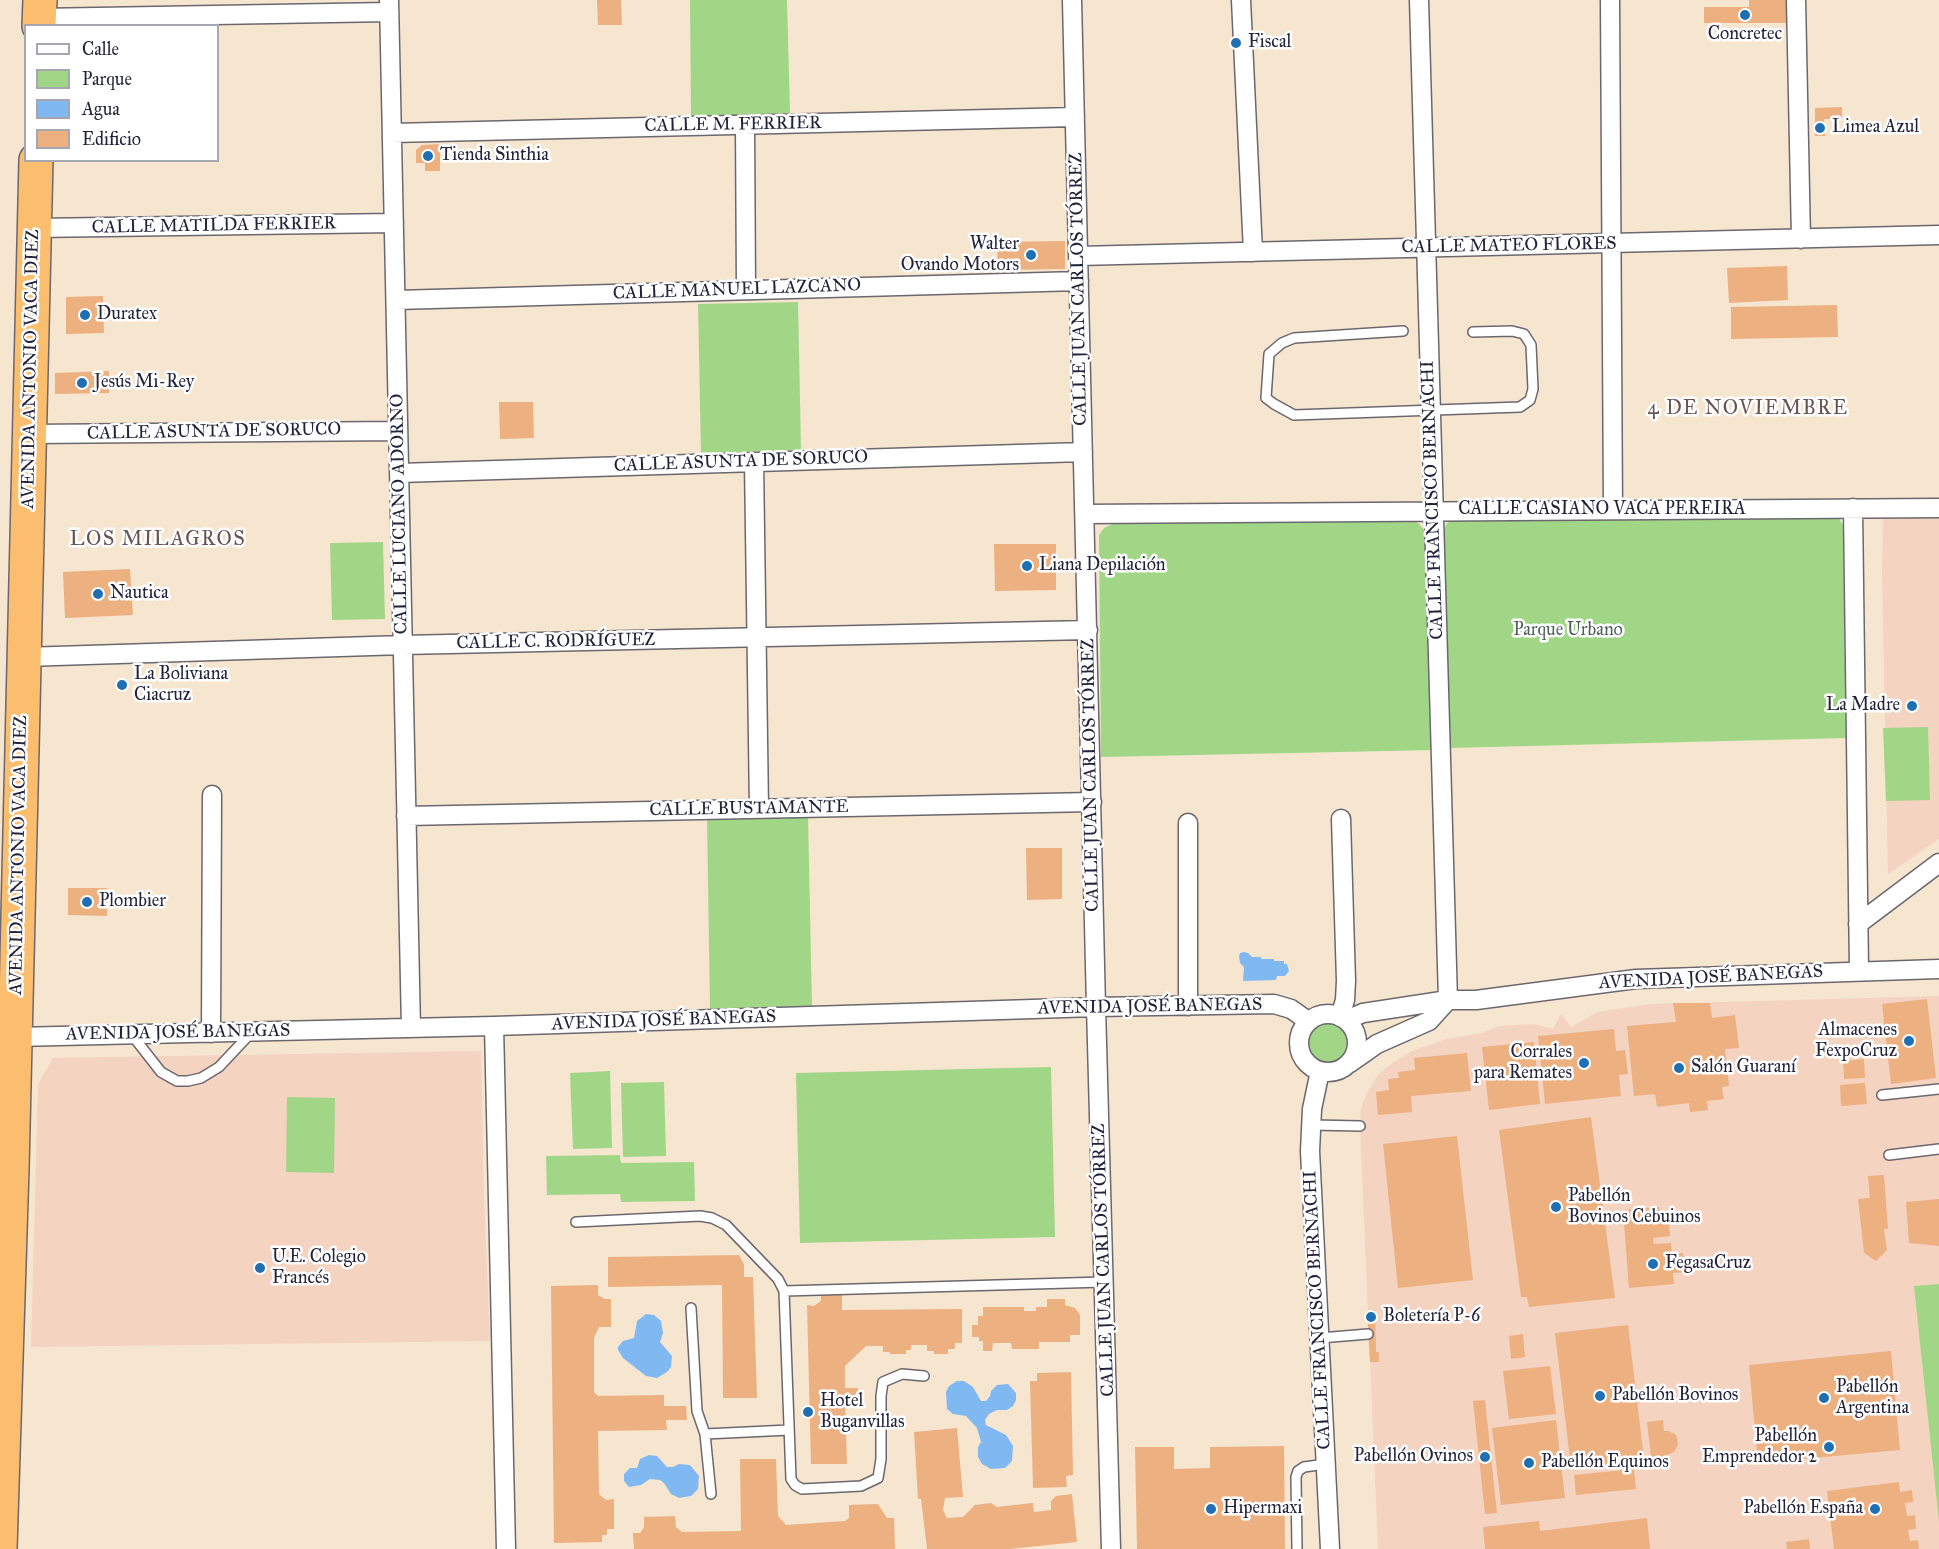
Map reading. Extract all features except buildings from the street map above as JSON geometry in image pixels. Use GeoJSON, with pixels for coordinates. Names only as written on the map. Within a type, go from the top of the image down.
{"type":"FeatureCollection","features":[{"type":"Feature","properties":{"kind":"highway","name":"AVENIDA ANTONIO VACA DIEZ"},"geometry":{"type":"LineString","coordinates":[[0,1549],[36,162]]}},
{"type":"Feature","properties":{"kind":"street","name":"CALLE JUAN CARLOS TÓRREZ"},"geometry":{"type":"LineString","coordinates":[[1072,0],[1111,1549]]}},
{"type":"Feature","properties":{"kind":"street"},"geometry":{"type":"LineString","coordinates":[[1241,0],[1252,252]]}},
{"type":"Feature","properties":{"kind":"street","name":"CALLE FRANCISCO BERNACHI"},"geometry":{"type":"LineString","coordinates":[[1419,0],[1448,1000]]}},
{"type":"Feature","properties":{"kind":"street"},"geometry":{"type":"LineString","coordinates":[[1610,0],[1613,510]]}},
{"type":"Feature","properties":{"kind":"street"},"geometry":{"type":"LineString","coordinates":[[1796,0],[1801,238]]}},
{"type":"Feature","properties":{"kind":"street"},"geometry":{"type":"LineString","coordinates":[[40,15],[389,6]]}},
{"type":"Feature","properties":{"kind":"street","name":"CALLE LUCIANO ADORNO"},"geometry":{"type":"LineString","coordinates":[[389,6],[411,1028]]}},
{"type":"Feature","properties":{"kind":"street","name":"CALLE M. FERRIER"},"geometry":{"type":"LineString","coordinates":[[392,133],[1075,117]]}},
{"type":"Feature","properties":{"kind":"street"},"geometry":{"type":"LineString","coordinates":[[745,125],[746,290]]}},
{"type":"Feature","properties":{"kind":"street","name":"CALLE MATILDA FERRIER"},"geometry":{"type":"LineString","coordinates":[[34,228],[394,223]]}},
{"type":"Feature","properties":{"kind":"street","name":"CALLE MATEO FLORES"},"geometry":{"type":"LineString","coordinates":[[1078,256],[1939,235]]}},
{"type":"Feature","properties":{"kind":"street","name":"CALLE MANUEL LAZCANO"},"geometry":{"type":"LineString","coordinates":[[396,300],[1079,281]]}},
{"type":"Feature","properties":{"kind":"street","name":"CALLE ASUNTA DE SORUCO"},"geometry":{"type":"LineString","coordinates":[[30,434],[398,430]]}},
{"type":"Feature","properties":{"kind":"street","name":"CALLE ASUNTA DE SORUCO"},"geometry":{"type":"LineString","coordinates":[[399,473],[1083,452]]}},
{"type":"Feature","properties":{"kind":"street"},"geometry":{"type":"LineString","coordinates":[[754,462],[759,809]]}},
{"type":"Feature","properties":{"kind":"street"},"geometry":{"type":"LineString","coordinates":[[1853,508],[1859,971]]}},
{"type":"Feature","properties":{"kind":"street","name":"CALLE CASIANO VACA PEREIRA"},"geometry":{"type":"LineString","coordinates":[[1085,514],[1939,508]]}},
{"type":"Feature","properties":{"kind":"street","name":"CALLE C. RODRÍGUEZ"},"geometry":{"type":"LineString","coordinates":[[24,657],[403,645],[1088,630]]}},
{"type":"Feature","properties":{"kind":"street"},"geometry":{"type":"LineString","coordinates":[[211,1033],[212,795]]}},
{"type":"Feature","properties":{"kind":"street","name":"CALLE BUSTAMANTE"},"geometry":{"type":"LineString","coordinates":[[406,816],[1092,802]]}},
{"type":"Feature","properties":{"kind":"street"},"geometry":{"type":"LineString","coordinates":[[1341,819],[1346,981],[1343,1018]]}},
{"type":"Feature","properties":{"kind":"street"},"geometry":{"type":"LineString","coordinates":[[1188,823],[1188,1006]]}},
{"type":"Feature","properties":{"kind":"street"},"geometry":{"type":"LineString","coordinates":[[1858,924],[1939,863]]}},
{"type":"Feature","properties":{"kind":"street","name":"AVENIDA JOSÉ BANEGAS"},"geometry":{"type":"LineString","coordinates":[[1343,1018],[1448,1000],[1476,1000],[1636,979],[1939,969]]}},
{"type":"Feature","properties":{"kind":"street"},"geometry":{"type":"LineString","coordinates":[[1350,1063],[1357,1044],[1355,1031],[1343,1018],[1327,1014],[1308,1021],[1300,1032],[1298,1046],[1300,1053],[1308,1064],[1320,1071],[1339,1070],[1350,1063],[1377,1044],[1429,1021],[1448,1000]]}},
{"type":"Feature","properties":{"kind":"street","name":"AVENIDA JOSÉ BANEGAS"},"geometry":{"type":"LineString","coordinates":[[15,1037],[1274,1004],[1291,1009],[1308,1021]]}},
{"type":"Feature","properties":{"kind":"street"},"geometry":{"type":"LineString","coordinates":[[494,1026],[506,1549]]}},
{"type":"Feature","properties":{"kind":"street","name":"CALLE FRANCISCO BERNACHI"},"geometry":{"type":"LineString","coordinates":[[1320,1071],[1315,1090],[1310,1151],[1330,1549]]}},
{"type":"Feature","properties":{"kind":"lane"},"geometry":{"type":"LineString","coordinates":[[1403,331],[1294,338],[1282,343],[1269,354],[1266,398],[1294,415],[1520,407],[1530,400],[1533,389],[1531,345],[1524,334],[1512,331],[1473,332]]}},
{"type":"Feature","properties":{"kind":"lane"},"geometry":{"type":"LineString","coordinates":[[132,1035],[161,1072],[177,1081],[188,1081],[201,1078],[219,1067],[252,1032]]}},
{"type":"Feature","properties":{"kind":"lane"},"geometry":{"type":"LineString","coordinates":[[1882,1095],[1939,1089]]}},
{"type":"Feature","properties":{"kind":"lane"},"geometry":{"type":"LineString","coordinates":[[1311,1125],[1360,1126]]}},
{"type":"Feature","properties":{"kind":"lane"},"geometry":{"type":"LineString","coordinates":[[1889,1155],[1939,1149]]}},
{"type":"Feature","properties":{"kind":"lane"},"geometry":{"type":"LineString","coordinates":[[576,1222],[700,1216],[712,1218],[726,1225],[778,1279],[784,1291],[791,1479],[795,1485],[802,1488],[861,1486],[878,1478],[881,1459],[883,1382],[902,1374],[924,1376]]}},
{"type":"Feature","properties":{"kind":"lane"},"geometry":{"type":"LineString","coordinates":[[784,1291],[1104,1282]]}},
{"type":"Feature","properties":{"kind":"lane"},"geometry":{"type":"LineString","coordinates":[[691,1308],[697,1411],[705,1434],[711,1494]]}},
{"type":"Feature","properties":{"kind":"lane"},"geometry":{"type":"LineString","coordinates":[[1320,1338],[1368,1334]]}},
{"type":"Feature","properties":{"kind":"lane"},"geometry":{"type":"LineString","coordinates":[[705,1434],[789,1430]]}},
{"type":"Feature","properties":{"kind":"lane"},"geometry":{"type":"LineString","coordinates":[[1297,1549],[1296,1477],[1298,1471],[1304,1467],[1326,1464]]}},
{"type":"Feature","properties":{"kind":"shaded area","name":"La Madre"},"geometry":{"type":"Polygon","coordinates":[[[1883,517],[1939,518],[1939,839],[1888,874],[1882,573],[1883,517]]]}},
{"type":"Feature","properties":{"kind":"shaded area"},"geometry":{"type":"Polygon","coordinates":[[[1939,996],[1939,1549],[1378,1549],[1360,1126],[1361,1108],[1378,1075],[1412,1051],[1447,1039],[1482,1033],[1499,1026],[1534,1024],[1553,1029],[1561,1014],[1571,1027],[1597,1012],[1651,1004],[1939,996]]]}},
{"type":"Feature","properties":{"kind":"shaded area","name":"U.E. Colegio Francés"},"geometry":{"type":"Polygon","coordinates":[[[481,1051],[490,1341],[31,1347],[38,1084],[53,1058],[481,1051]]]}},
{"type":"Feature","properties":{"kind":"green space"},"geometry":{"type":"Polygon","coordinates":[[[690,0],[787,0],[790,113],[691,117],[690,0]]]}},
{"type":"Feature","properties":{"kind":"green space"},"geometry":{"type":"Polygon","coordinates":[[[798,302],[801,450],[701,453],[698,304],[798,302]]]}},
{"type":"Feature","properties":{"kind":"green space","name":"Parque Urbano"},"geometry":{"type":"Polygon","coordinates":[[[1830,512],[1839,518],[1843,526],[1846,738],[1449,748],[1442,535],[1447,523],[1456,519],[1830,512]]]}},
{"type":"Feature","properties":{"kind":"green space"},"geometry":{"type":"Polygon","coordinates":[[[1407,516],[1419,524],[1427,534],[1434,750],[1101,757],[1099,535],[1104,528],[1117,522],[1407,516]]]}},
{"type":"Feature","properties":{"kind":"green space"},"geometry":{"type":"Polygon","coordinates":[[[383,542],[385,619],[332,620],[330,543],[383,542]]]}},
{"type":"Feature","properties":{"kind":"green space"},"geometry":{"type":"Polygon","coordinates":[[[1928,727],[1930,800],[1886,801],[1883,728],[1928,727]]]}},
{"type":"Feature","properties":{"kind":"green space"},"geometry":{"type":"Polygon","coordinates":[[[808,815],[812,1007],[710,1010],[707,817],[808,815]]]}},
{"type":"Feature","properties":{"kind":"green space"},"geometry":{"type":"Polygon","coordinates":[[[1327,1023],[1335,1024],[1341,1029],[1346,1035],[1346,1051],[1341,1057],[1335,1062],[1327,1063],[1319,1062],[1313,1057],[1308,1051],[1307,1043],[1308,1035],[1313,1029],[1319,1024],[1327,1023]]]}},
{"type":"Feature","properties":{"kind":"green space"},"geometry":{"type":"Polygon","coordinates":[[[1051,1067],[1055,1237],[800,1243],[796,1073],[1051,1067]]]}},
{"type":"Feature","properties":{"kind":"green space"},"geometry":{"type":"Polygon","coordinates":[[[610,1071],[612,1148],[573,1149],[570,1073],[610,1071]]]}},
{"type":"Feature","properties":{"kind":"green space"},"geometry":{"type":"Polygon","coordinates":[[[664,1082],[666,1156],[623,1157],[621,1083],[664,1082]]]}},
{"type":"Feature","properties":{"kind":"green space"},"geometry":{"type":"Polygon","coordinates":[[[287,1097],[335,1098],[334,1173],[286,1172],[287,1097]]]}},
{"type":"Feature","properties":{"kind":"green space"},"geometry":{"type":"Polygon","coordinates":[[[620,1155],[621,1163],[694,1162],[695,1201],[621,1202],[620,1194],[547,1195],[546,1156],[620,1155]]]}},
{"type":"Feature","properties":{"kind":"green space"},"geometry":{"type":"Polygon","coordinates":[[[1939,1284],[1939,1522],[1914,1286],[1939,1284]]]}},
{"type":"Feature","properties":{"kind":"water"},"geometry":{"type":"Polygon","coordinates":[[[1244,952],[1252,957],[1284,961],[1289,971],[1285,976],[1277,976],[1276,980],[1243,981],[1244,967],[1239,957],[1240,953],[1244,952]]]}},
{"type":"Feature","properties":{"kind":"water"},"geometry":{"type":"Polygon","coordinates":[[[646,1314],[654,1315],[661,1321],[663,1333],[660,1342],[672,1356],[671,1367],[657,1378],[646,1376],[623,1358],[618,1350],[623,1341],[634,1338],[637,1321],[646,1314]]]}},
{"type":"Feature","properties":{"kind":"water"},"geometry":{"type":"Polygon","coordinates":[[[957,1381],[964,1381],[973,1387],[981,1401],[986,1401],[997,1385],[1008,1384],[1016,1393],[1013,1406],[1007,1410],[997,1410],[989,1414],[985,1420],[986,1425],[1006,1435],[1013,1446],[1012,1461],[1005,1468],[991,1469],[982,1464],[978,1457],[978,1447],[981,1442],[977,1428],[966,1416],[953,1414],[947,1409],[946,1392],[949,1386],[957,1381]]]}},
{"type":"Feature","properties":{"kind":"water"},"geometry":{"type":"Polygon","coordinates":[[[649,1455],[657,1456],[667,1467],[679,1464],[690,1465],[699,1476],[698,1489],[691,1496],[679,1498],[671,1494],[660,1480],[650,1479],[641,1485],[629,1487],[624,1481],[624,1474],[630,1468],[637,1468],[640,1459],[649,1455]]]}},
{"type":"Feature","properties":{"kind":"place","name":"Concretec"},"geometry":{"type":"Point","coordinates":[1745,15]}},
{"type":"Feature","properties":{"kind":"place","name":"Fiscal"},"geometry":{"type":"Point","coordinates":[1236,43]}},
{"type":"Feature","properties":{"kind":"place","name":"Limea Azul"},"geometry":{"type":"Point","coordinates":[1820,128]}},
{"type":"Feature","properties":{"kind":"place","name":"Tienda Sinthia"},"geometry":{"type":"Point","coordinates":[428,156]}},
{"type":"Feature","properties":{"kind":"place","name":"Walter Ovando Motors"},"geometry":{"type":"Point","coordinates":[1031,255]}},
{"type":"Feature","properties":{"kind":"place","name":"Duratex"},"geometry":{"type":"Point","coordinates":[85,315]}},
{"type":"Feature","properties":{"kind":"place","name":"Jesús Mi-Rey"},"geometry":{"type":"Point","coordinates":[82,383]}},
{"type":"Feature","properties":{"kind":"place","name":"Liana Depilación"},"geometry":{"type":"Point","coordinates":[1027,566]}},
{"type":"Feature","properties":{"kind":"place","name":"Nautica"},"geometry":{"type":"Point","coordinates":[98,594]}},
{"type":"Feature","properties":{"kind":"place","name":"La Boliviana Ciacruz"},"geometry":{"type":"Point","coordinates":[122,685]}},
{"type":"Feature","properties":{"kind":"place","name":"La Madre"},"geometry":{"type":"Point","coordinates":[1912,706]}},
{"type":"Feature","properties":{"kind":"place","name":"Plombier"},"geometry":{"type":"Point","coordinates":[87,902]}},
{"type":"Feature","properties":{"kind":"place","name":"Almacenes FexpoCruz"},"geometry":{"type":"Point","coordinates":[1909,1041]}},
{"type":"Feature","properties":{"kind":"place","name":"Corrales para Remates"},"geometry":{"type":"Point","coordinates":[1584,1063]}},
{"type":"Feature","properties":{"kind":"place","name":"Salón Guaraní"},"geometry":{"type":"Point","coordinates":[1679,1068]}},
{"type":"Feature","properties":{"kind":"place","name":"Pabellón Bovinos Cebuinos"},"geometry":{"type":"Point","coordinates":[1556,1207]}},
{"type":"Feature","properties":{"kind":"place","name":"FegasaCruz"},"geometry":{"type":"Point","coordinates":[1653,1264]}},
{"type":"Feature","properties":{"kind":"place","name":"U.E. Colegio Francés"},"geometry":{"type":"Point","coordinates":[260,1268]}},
{"type":"Feature","properties":{"kind":"place","name":"Boletería P-6"},"geometry":{"type":"Point","coordinates":[1371,1317]}},
{"type":"Feature","properties":{"kind":"place","name":"Pabellón Bovinos"},"geometry":{"type":"Point","coordinates":[1600,1396]}},
{"type":"Feature","properties":{"kind":"place","name":"Pabellón Argentina"},"geometry":{"type":"Point","coordinates":[1824,1398]}},
{"type":"Feature","properties":{"kind":"place","name":"Hotel Buganvillas"},"geometry":{"type":"Point","coordinates":[808,1412]}},
{"type":"Feature","properties":{"kind":"place","name":"Pabellón Emprendedor 2"},"geometry":{"type":"Point","coordinates":[1829,1447]}},
{"type":"Feature","properties":{"kind":"place","name":"Pabellón Ovinos"},"geometry":{"type":"Point","coordinates":[1485,1457]}},
{"type":"Feature","properties":{"kind":"place","name":"Pabellón Equinos"},"geometry":{"type":"Point","coordinates":[1529,1463]}},
{"type":"Feature","properties":{"kind":"place","name":"Hipermaxi"},"geometry":{"type":"Point","coordinates":[1211,1509]}},
{"type":"Feature","properties":{"kind":"place","name":"Pabellón España"},"geometry":{"type":"Point","coordinates":[1875,1509]}},
{"type":"Feature","properties":{"kind":"district","name":"4 DE NOVIEMBRE"},"geometry":{"type":"Point","coordinates":[1748,409]}},
{"type":"Feature","properties":{"kind":"district","name":"LOS MILAGROS"},"geometry":{"type":"Point","coordinates":[158,540]}}]}
